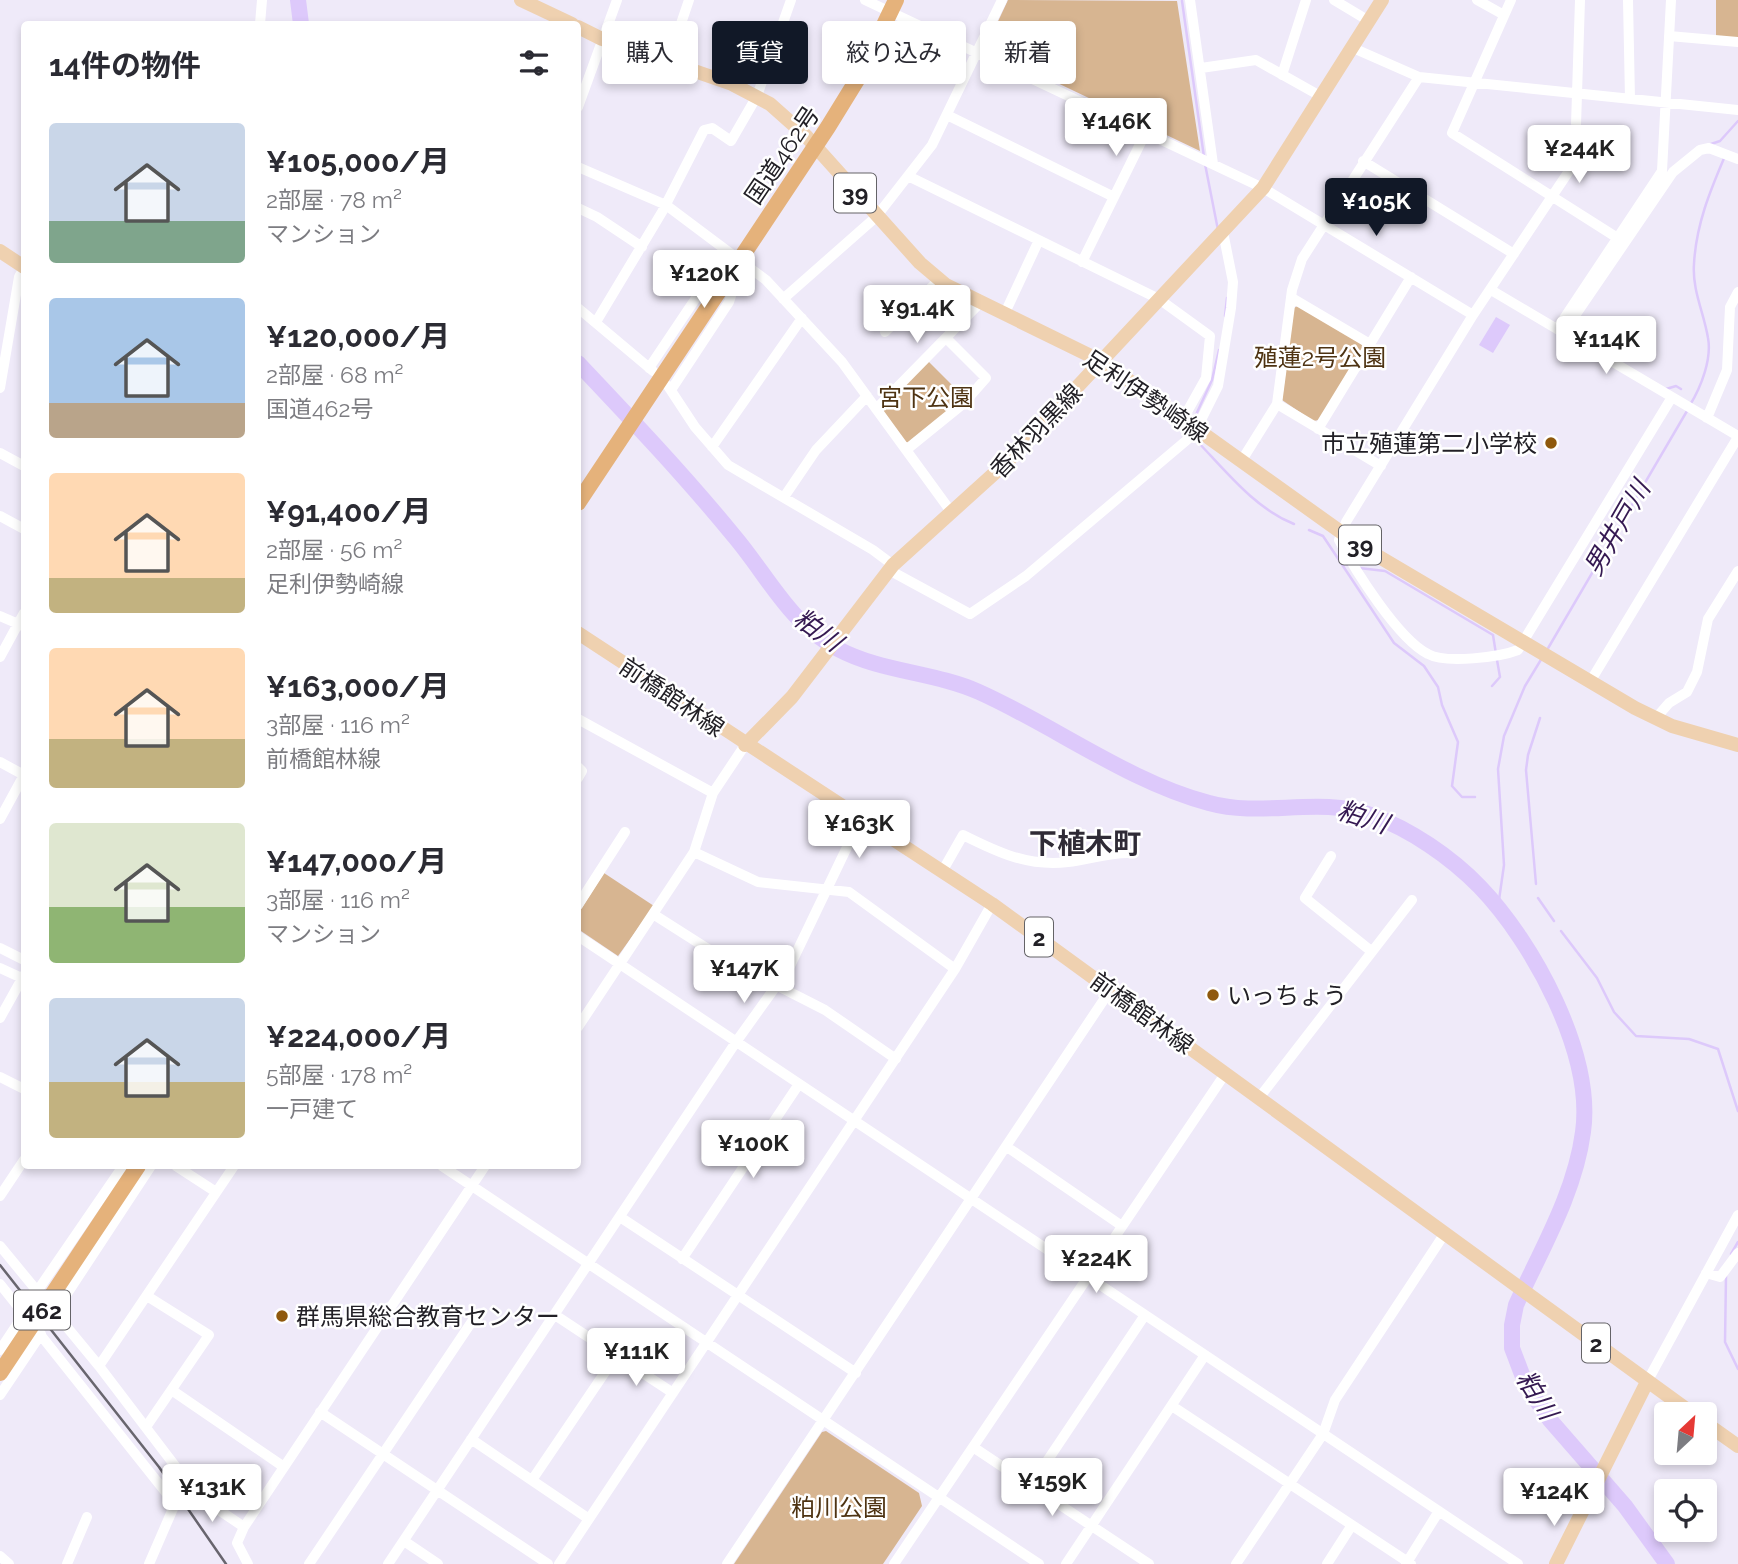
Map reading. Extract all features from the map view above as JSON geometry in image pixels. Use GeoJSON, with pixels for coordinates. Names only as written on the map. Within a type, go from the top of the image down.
{"type":"FeatureCollection","features":[{"type":"Feature","properties":{"kind":"highway","name":"国道462号"},"geometry":{"type":"LineString","coordinates":[[581,498],[815,147],[860,75],[894,6]]}},
{"type":"Feature","properties":{"kind":"highway","name":"462"},"geometry":{"type":"LineString","coordinates":[[0,1373],[136,1169]]}},
{"type":"Feature","properties":{"kind":"main road"},"geometry":{"type":"LineString","coordinates":[[521,0],[566,21]]}},
{"type":"Feature","properties":{"kind":"main road","name":"香林羽黒線"},"geometry":{"type":"LineString","coordinates":[[745,744],[790,699],[891,568],[1008,461],[1263,188],[1382,0]]}},
{"type":"Feature","properties":{"kind":"main road","name":"足利伊勢崎線"},"geometry":{"type":"LineString","coordinates":[[581,28],[602,39]]}},
{"type":"Feature","properties":{"kind":"main road","name":"足利伊勢崎線"},"geometry":{"type":"LineString","coordinates":[[698,73],[757,96],[779,111],[815,147],[876,217],[939,280],[979,304],[1103,362],[1191,428],[1242,460],[1341,533],[1590,682],[1656,718],[1738,745]]}},
{"type":"Feature","properties":{"kind":"main road"},"geometry":{"type":"LineString","coordinates":[[0,251],[21,265]]}},
{"type":"Feature","properties":{"kind":"main road","name":"前橋館林線"},"geometry":{"type":"LineString","coordinates":[[581,636],[992,904],[1676,1402]]}},
{"type":"Feature","properties":{"kind":"main road"},"geometry":{"type":"LineString","coordinates":[[1556,1564],[1647,1382]]}},
{"type":"Feature","properties":{"kind":"main road"},"geometry":{"type":"LineString","coordinates":[[1717,1431],[1738,1446]]}},
{"type":"Feature","properties":{"kind":"street"},"geometry":{"type":"LineString","coordinates":[[260,21],[262,0]]}},
{"type":"Feature","properties":{"kind":"street"},"geometry":{"type":"LineString","coordinates":[[609,21],[617,0]]}},
{"type":"Feature","properties":{"kind":"street"},"geometry":{"type":"LineString","coordinates":[[682,21],[689,0]]}},
{"type":"Feature","properties":{"kind":"street"},"geometry":{"type":"LineString","coordinates":[[596,322],[666,205],[704,130],[712,128],[731,142],[757,96],[791,0]]}},
{"type":"Feature","properties":{"kind":"street"},"geometry":{"type":"LineString","coordinates":[[865,0],[894,6],[977,53],[1263,188],[1473,315]]}},
{"type":"Feature","properties":{"kind":"street"},"geometry":{"type":"LineString","coordinates":[[783,299],[876,217],[932,145],[1002,0]]}},
{"type":"Feature","properties":{"kind":"street"},"geometry":{"type":"LineString","coordinates":[[1190,0],[1201,68],[1207,161]]}},
{"type":"Feature","properties":{"kind":"street"},"geometry":{"type":"LineString","coordinates":[[1282,75],[1306,0]]}},
{"type":"Feature","properties":{"kind":"street"},"geometry":{"type":"LineString","coordinates":[[1334,0],[1369,21]]}},
{"type":"Feature","properties":{"kind":"street"},"geometry":{"type":"LineString","coordinates":[[1477,0],[1504,15]]}},
{"type":"Feature","properties":{"kind":"street"},"geometry":{"type":"LineString","coordinates":[[1511,0],[1452,132],[1616,237]]}},
{"type":"Feature","properties":{"kind":"street"},"geometry":{"type":"LineString","coordinates":[[1580,0],[1571,168],[1473,315],[1339,540],[1356,572],[1415,647],[1431,656],[1504,655],[1518,650],[1529,644],[1677,400]]}},
{"type":"Feature","properties":{"kind":"street"},"geometry":{"type":"LineString","coordinates":[[1628,0],[1630,99]]}},
{"type":"Feature","properties":{"kind":"street"},"geometry":{"type":"LineString","coordinates":[[1557,329],[1661,171],[1671,0]]}},
{"type":"Feature","properties":{"kind":"street"},"geometry":{"type":"LineString","coordinates":[[1669,36],[1738,42]]}},
{"type":"Feature","properties":{"kind":"street"},"geometry":{"type":"LineString","coordinates":[[581,98],[602,39]]}},
{"type":"Feature","properties":{"kind":"street"},"geometry":{"type":"LineString","coordinates":[[1353,48],[1419,77],[1738,110]]}},
{"type":"Feature","properties":{"kind":"street"},"geometry":{"type":"LineString","coordinates":[[1201,68],[1256,60],[1322,97]]}},
{"type":"Feature","properties":{"kind":"street"},"geometry":{"type":"LineString","coordinates":[[1242,460],[1277,404],[1292,298],[1302,259],[1419,77]]}},
{"type":"Feature","properties":{"kind":"street"},"geometry":{"type":"LineString","coordinates":[[947,115],[1114,197]]}},
{"type":"Feature","properties":{"kind":"street"},"geometry":{"type":"LineString","coordinates":[[1082,262],[1146,132]]}},
{"type":"Feature","properties":{"kind":"street"},"geometry":{"type":"LineString","coordinates":[[1557,329],[1570,323],[1673,172],[1684,161],[1709,148],[1738,159]]}},
{"type":"Feature","properties":{"kind":"street"},"geometry":{"type":"LineString","coordinates":[[1363,161],[1514,254]]}},
{"type":"Feature","properties":{"kind":"street"},"geometry":{"type":"LineString","coordinates":[[581,168],[666,205],[766,280],[831,348],[952,513]]}},
{"type":"Feature","properties":{"kind":"street"},"geometry":{"type":"LineString","coordinates":[[908,176],[1159,299],[1210,336],[1206,378],[1191,428]]}},
{"type":"Feature","properties":{"kind":"street"},"geometry":{"type":"LineString","coordinates":[[581,209],[642,247]]}},
{"type":"Feature","properties":{"kind":"street"},"geometry":{"type":"LineString","coordinates":[[581,310],[651,369],[709,281],[728,277],[731,296],[729,302],[669,388],[729,466],[873,550],[891,568],[970,614],[1026,576],[1159,467],[1191,428],[1218,386],[1231,308],[1233,282],[1220,235]]}},
{"type":"Feature","properties":{"kind":"street"},"geometry":{"type":"LineString","coordinates":[[1004,315],[1039,240]]}},
{"type":"Feature","properties":{"kind":"street"},"geometry":{"type":"LineString","coordinates":[[0,388],[21,273]]}},
{"type":"Feature","properties":{"kind":"street"},"geometry":{"type":"LineString","coordinates":[[1318,429],[1411,277]]}},
{"type":"Feature","properties":{"kind":"street"},"geometry":{"type":"LineString","coordinates":[[885,332],[939,280]]}},
{"type":"Feature","properties":{"kind":"street"},"geometry":{"type":"LineString","coordinates":[[1490,290],[1738,437],[1590,682]]}},
{"type":"Feature","properties":{"kind":"street"},"geometry":{"type":"LineString","coordinates":[[1707,418],[1727,370],[1730,307],[1738,292]]}},
{"type":"Feature","properties":{"kind":"street"},"geometry":{"type":"LineString","coordinates":[[1292,298],[1370,344]]}},
{"type":"Feature","properties":{"kind":"street"},"geometry":{"type":"LineString","coordinates":[[876,409],[979,304]]}},
{"type":"Feature","properties":{"kind":"street"},"geometry":{"type":"LineString","coordinates":[[712,447],[802,318]]}},
{"type":"Feature","properties":{"kind":"street"},"geometry":{"type":"LineString","coordinates":[[906,450],[964,402],[986,378],[946,338]]}},
{"type":"Feature","properties":{"kind":"street"},"geometry":{"type":"LineString","coordinates":[[784,497],[816,450],[867,396]]}},
{"type":"Feature","properties":{"kind":"street"},"geometry":{"type":"LineString","coordinates":[[1277,404],[1381,466]]}},
{"type":"Feature","properties":{"kind":"street"},"geometry":{"type":"LineString","coordinates":[[1,455],[21,465]]}},
{"type":"Feature","properties":{"kind":"street"},"geometry":{"type":"LineString","coordinates":[[0,516],[21,527]]}},
{"type":"Feature","properties":{"kind":"street"},"geometry":{"type":"LineString","coordinates":[[1656,718],[1669,703],[1687,692],[1697,672],[1709,619],[1738,571]]}},
{"type":"Feature","properties":{"kind":"street"},"geometry":{"type":"LineString","coordinates":[[0,616],[21,625]]}},
{"type":"Feature","properties":{"kind":"street"},"geometry":{"type":"LineString","coordinates":[[0,657],[21,626]]}},
{"type":"Feature","properties":{"kind":"street"},"geometry":{"type":"LineString","coordinates":[[581,724],[713,793]]}},
{"type":"Feature","properties":{"kind":"street"},"geometry":{"type":"LineString","coordinates":[[581,1022],[694,852],[713,793],[745,744]]}},
{"type":"Feature","properties":{"kind":"street"},"geometry":{"type":"LineString","coordinates":[[0,762],[21,773]]}},
{"type":"Feature","properties":{"kind":"street"},"geometry":{"type":"LineString","coordinates":[[0,819],[21,780]]}},
{"type":"Feature","properties":{"kind":"street"},"geometry":{"type":"LineString","coordinates":[[388,1564],[736,1042],[777,987],[861,818]]}},
{"type":"Feature","properties":{"kind":"street"},"geometry":{"type":"LineString","coordinates":[[581,900],[625,832]]}},
{"type":"Feature","properties":{"kind":"street"},"geometry":{"type":"LineString","coordinates":[[943,870],[962,835],[1026,862],[1069,862],[1098,855],[1128,853]]}},
{"type":"Feature","properties":{"kind":"street"},"geometry":{"type":"LineString","coordinates":[[694,852],[758,882],[849,892],[956,969]]}},
{"type":"Feature","properties":{"kind":"street"},"geometry":{"type":"LineString","coordinates":[[1331,856],[1305,898],[1371,951]]}},
{"type":"Feature","properties":{"kind":"street"},"geometry":{"type":"LineString","coordinates":[[1259,1098],[1412,900]]}},
{"type":"Feature","properties":{"kind":"street"},"geometry":{"type":"LineString","coordinates":[[559,1564],[956,969],[992,904]]}},
{"type":"Feature","properties":{"kind":"street"},"geometry":{"type":"LineString","coordinates":[[653,914],[719,956],[825,1010],[896,1059]]}},
{"type":"Feature","properties":{"kind":"street"},"geometry":{"type":"LineString","coordinates":[[581,938],[1518,1564]]}},
{"type":"Feature","properties":{"kind":"street"},"geometry":{"type":"LineString","coordinates":[[0,948],[21,958]]}},
{"type":"Feature","properties":{"kind":"street"},"geometry":{"type":"LineString","coordinates":[[0,968],[21,977]]}},
{"type":"Feature","properties":{"kind":"street"},"geometry":{"type":"LineString","coordinates":[[0,1018],[21,983]]}},
{"type":"Feature","properties":{"kind":"street"},"geometry":{"type":"LineString","coordinates":[[727,1564],[1111,989]]}},
{"type":"Feature","properties":{"kind":"street"},"geometry":{"type":"LineString","coordinates":[[894,1564],[1225,1074]]}},
{"type":"Feature","properties":{"kind":"street"},"geometry":{"type":"LineString","coordinates":[[0,1077],[21,1088]]}},
{"type":"Feature","properties":{"kind":"street"},"geometry":{"type":"LineString","coordinates":[[681,1259],[799,1084]]}},
{"type":"Feature","properties":{"kind":"street"},"geometry":{"type":"LineString","coordinates":[[1007,1147],[1122,1226]]}},
{"type":"Feature","properties":{"kind":"street"},"geometry":{"type":"LineString","coordinates":[[0,1196],[21,1164]]}},
{"type":"Feature","properties":{"kind":"street"},"geometry":{"type":"LineString","coordinates":[[38,1290],[121,1169]]}},
{"type":"Feature","properties":{"kind":"street"},"geometry":{"type":"LineString","coordinates":[[55,1312],[149,1169]]}},
{"type":"Feature","properties":{"kind":"street"},"geometry":{"type":"LineString","coordinates":[[181,1169],[216,1192]]}},
{"type":"Feature","properties":{"kind":"street"},"geometry":{"type":"LineString","coordinates":[[99,1366],[232,1169]]}},
{"type":"Feature","properties":{"kind":"street"},"geometry":{"type":"LineString","coordinates":[[447,1169],[1039,1564]]}},
{"type":"Feature","properties":{"kind":"street"},"geometry":{"type":"LineString","coordinates":[[248,1564],[237,1544],[244,1527],[483,1169]]}},
{"type":"Feature","properties":{"kind":"street"},"geometry":{"type":"LineString","coordinates":[[1647,1382],[1738,1215]]}},
{"type":"Feature","properties":{"kind":"street"},"geometry":{"type":"LineString","coordinates":[[620,1217],[856,1373]]}},
{"type":"Feature","properties":{"kind":"street"},"geometry":{"type":"LineString","coordinates":[[1236,1564],[1323,1434],[1335,1400],[1445,1233]]}},
{"type":"Feature","properties":{"kind":"street"},"geometry":{"type":"LineString","coordinates":[[0,1246],[99,1366],[198,1496],[244,1527]]}},
{"type":"Feature","properties":{"kind":"street"},"geometry":{"type":"LineString","coordinates":[[1706,1273],[1720,1278],[1738,1253]]}},
{"type":"Feature","properties":{"kind":"street"},"geometry":{"type":"LineString","coordinates":[[0,1284],[175,1504]]}},
{"type":"Feature","properties":{"kind":"street"},"geometry":{"type":"LineString","coordinates":[[146,1427],[209,1335],[147,1296]]}},
{"type":"Feature","properties":{"kind":"street"},"geometry":{"type":"LineString","coordinates":[[0,1350],[24,1314]]}},
{"type":"Feature","properties":{"kind":"street"},"geometry":{"type":"LineString","coordinates":[[309,1564],[477,1314]]}},
{"type":"Feature","properties":{"kind":"street"},"geometry":{"type":"LineString","coordinates":[[555,1315],[673,1393]]}},
{"type":"Feature","properties":{"kind":"street"},"geometry":{"type":"LineString","coordinates":[[1031,1485],[1145,1315]]}},
{"type":"Feature","properties":{"kind":"street"},"geometry":{"type":"LineString","coordinates":[[0,1325],[11,1333]]}},
{"type":"Feature","properties":{"kind":"street"},"geometry":{"type":"LineString","coordinates":[[0,1395],[41,1334]]}},
{"type":"Feature","properties":{"kind":"street"},"geometry":{"type":"LineString","coordinates":[[1066,1564],[1205,1355]]}},
{"type":"Feature","properties":{"kind":"street"},"geometry":{"type":"LineString","coordinates":[[532,1480],[616,1356]]}},
{"type":"Feature","properties":{"kind":"street"},"geometry":{"type":"LineString","coordinates":[[173,1391],[284,1467]]}},
{"type":"Feature","properties":{"kind":"street"},"geometry":{"type":"LineString","coordinates":[[1172,1406],[1408,1563],[1439,1511]]}},
{"type":"Feature","properties":{"kind":"street"},"geometry":{"type":"LineString","coordinates":[[320,1412],[548,1564]]}},
{"type":"Feature","properties":{"kind":"street"},"geometry":{"type":"LineString","coordinates":[[471,1439],[589,1519]]}},
{"type":"Feature","properties":{"kind":"street"},"geometry":{"type":"LineString","coordinates":[[972,1447],[1149,1564]]}},
{"type":"Feature","properties":{"kind":"street"},"geometry":{"type":"LineString","coordinates":[[149,1564],[175,1504],[198,1496]]}},
{"type":"Feature","properties":{"kind":"street"},"geometry":{"type":"LineString","coordinates":[[67,1564],[88,1517]]}},
{"type":"Feature","properties":{"kind":"street"},"geometry":{"type":"LineString","coordinates":[[1327,1564],[1352,1525]]}},
{"type":"Feature","properties":{"kind":"street"},"geometry":{"type":"LineString","coordinates":[[404,1541],[438,1564]]}},
{"type":"Feature","properties":{"kind":"street"},"geometry":{"type":"LineString","coordinates":[[0,1556],[9,1564]]}},
{"type":"Feature","properties":{"kind":"green space"},"geometry":{"type":"Polygon","coordinates":[[[1008,0],[1177,1],[1200,151],[1059,84],[1076,84],[1076,21],[998,21],[1008,0]]]}},
{"type":"Feature","properties":{"kind":"green space"},"geometry":{"type":"Polygon","coordinates":[[[1716,0],[1738,0],[1738,38],[1716,36],[1716,0]]]}},
{"type":"Feature","properties":{"kind":"green space","name":"殖蓮2号公園"},"geometry":{"type":"Polygon","coordinates":[[[1299,305],[1361,343],[1363,347],[1319,420],[1313,421],[1282,400],[1294,308],[1299,305]]]}},
{"type":"Feature","properties":{"kind":"green space","name":"宮下公園"},"geometry":{"type":"Polygon","coordinates":[[[928,361],[965,398],[910,443],[905,442],[884,412],[884,406],[928,361]]]}},
{"type":"Feature","properties":{"kind":"green space"},"geometry":{"type":"Polygon","coordinates":[[[604,873],[654,906],[618,956],[581,931],[581,909],[604,873]]]}},
{"type":"Feature","properties":{"kind":"green space","name":"粕川公園"},"geometry":{"type":"Polygon","coordinates":[[[826,1431],[919,1493],[922,1506],[883,1564],[734,1564],[822,1432],[826,1431]]]}},
{"type":"Feature","properties":{"kind":"shaded area"},"geometry":{"type":"Polygon","coordinates":[[[1496,317],[1510,325],[1493,353],[1479,345],[1496,317]]]}},
{"type":"Feature","properties":{"kind":"waterway","name":"粕川"},"geometry":{"type":"LineString","coordinates":[[298,0],[301,21]]}},
{"type":"Feature","properties":{"kind":"waterway"},"geometry":{"type":"LineString","coordinates":[[1182,1],[1204,157]]}},
{"type":"Feature","properties":{"kind":"waterway","name":"男井戸川"},"geometry":{"type":"LineString","coordinates":[[1711,144],[1720,141],[1738,121]]}},
{"type":"Feature","properties":{"kind":"waterway","name":"男井戸川"},"geometry":{"type":"LineString","coordinates":[[1690,405],[1705,373],[1709,346],[1695,283],[1695,250],[1705,209],[1725,156]]}},
{"type":"Feature","properties":{"kind":"waterway"},"geometry":{"type":"LineString","coordinates":[[1205,164],[1218,230]]}},
{"type":"Feature","properties":{"kind":"waterway"},"geometry":{"type":"LineString","coordinates":[[1225,316],[1227,298]]}},
{"type":"Feature","properties":{"kind":"waterway"},"geometry":{"type":"LineString","coordinates":[[1194,419],[1212,380],[1219,350]]}},
{"type":"Feature","properties":{"kind":"waterway","name":"粕川"},"geometry":{"type":"LineString","coordinates":[[581,366],[696,492],[746,551],[780,598],[806,626],[838,649],[872,663],[944,680],[979,692],[1121,768],[1179,794],[1229,807],[1331,807],[1371,815],[1429,845],[1480,887],[1500,910],[1539,968],[1569,1035],[1579,1069],[1584,1101],[1583,1132],[1573,1177],[1556,1221],[1516,1305],[1512,1325],[1512,1348],[1526,1385],[1550,1420],[1625,1506],[1667,1564]]}},
{"type":"Feature","properties":{"kind":"waterway"},"geometry":{"type":"LineString","coordinates":[[1666,389],[1676,386],[1681,389]]}},
{"type":"Feature","properties":{"kind":"waterway","name":"男井戸川"},"geometry":{"type":"LineString","coordinates":[[1547,650],[1687,411]]}},
{"type":"Feature","properties":{"kind":"waterway"},"geometry":{"type":"LineString","coordinates":[[1195,439],[1253,498],[1279,517],[1294,524]]}},
{"type":"Feature","properties":{"kind":"waterway"},"geometry":{"type":"LineString","coordinates":[[1309,530],[1323,536],[1341,563],[1349,565]]}},
{"type":"Feature","properties":{"kind":"waterway"},"geometry":{"type":"LineString","coordinates":[[1341,563],[1394,643],[1424,666],[1438,687],[1442,705],[1458,742],[1452,786],[1462,797],[1475,797]]}},
{"type":"Feature","properties":{"kind":"waterway"},"geometry":{"type":"LineString","coordinates":[[1359,568],[1385,571],[1493,635],[1496,654]]}},
{"type":"Feature","properties":{"kind":"waterway","name":"男井戸川"},"geometry":{"type":"LineString","coordinates":[[1498,907],[1504,865],[1498,769],[1504,736],[1525,686],[1542,658]]}},
{"type":"Feature","properties":{"kind":"waterway"},"geometry":{"type":"LineString","coordinates":[[1492,686],[1500,677],[1497,660]]}},
{"type":"Feature","properties":{"kind":"waterway"},"geometry":{"type":"LineString","coordinates":[[1536,884],[1526,770],[1540,718]]}},
{"type":"Feature","properties":{"kind":"waterway"},"geometry":{"type":"LineString","coordinates":[[1538,898],[1554,921]]}},
{"type":"Feature","properties":{"kind":"waterway"},"geometry":{"type":"LineString","coordinates":[[1561,931],[1597,978],[1614,1012],[1636,1036],[1689,1039],[1718,1049],[1738,1111]]}},
{"type":"Feature","properties":{"kind":"waterway"},"geometry":{"type":"LineString","coordinates":[[1731,1254],[1738,1242]]}},
{"type":"Feature","properties":{"kind":"waterway"},"geometry":{"type":"LineString","coordinates":[[1726,1276],[1725,1342],[1738,1369]]}},
{"type":"Feature","properties":{"kind":"railway"},"geometry":{"type":"LineString","coordinates":[[0,1265],[159,1467],[226,1564]]}},
{"type":"Feature","properties":{"kind":"place","name":"市立殖蓮第二小学校"},"geometry":{"type":"Point","coordinates":[1551,443]}},
{"type":"Feature","properties":{"kind":"place","name":"いっちょう"},"geometry":{"type":"Point","coordinates":[1213,995]}},
{"type":"Feature","properties":{"kind":"place","name":"群馬県総合教育センター"},"geometry":{"type":"Point","coordinates":[282,1316]}},
{"type":"Feature","properties":{"kind":"district","name":"下植木町"},"geometry":{"type":"Point","coordinates":[1085,843]}}]}
